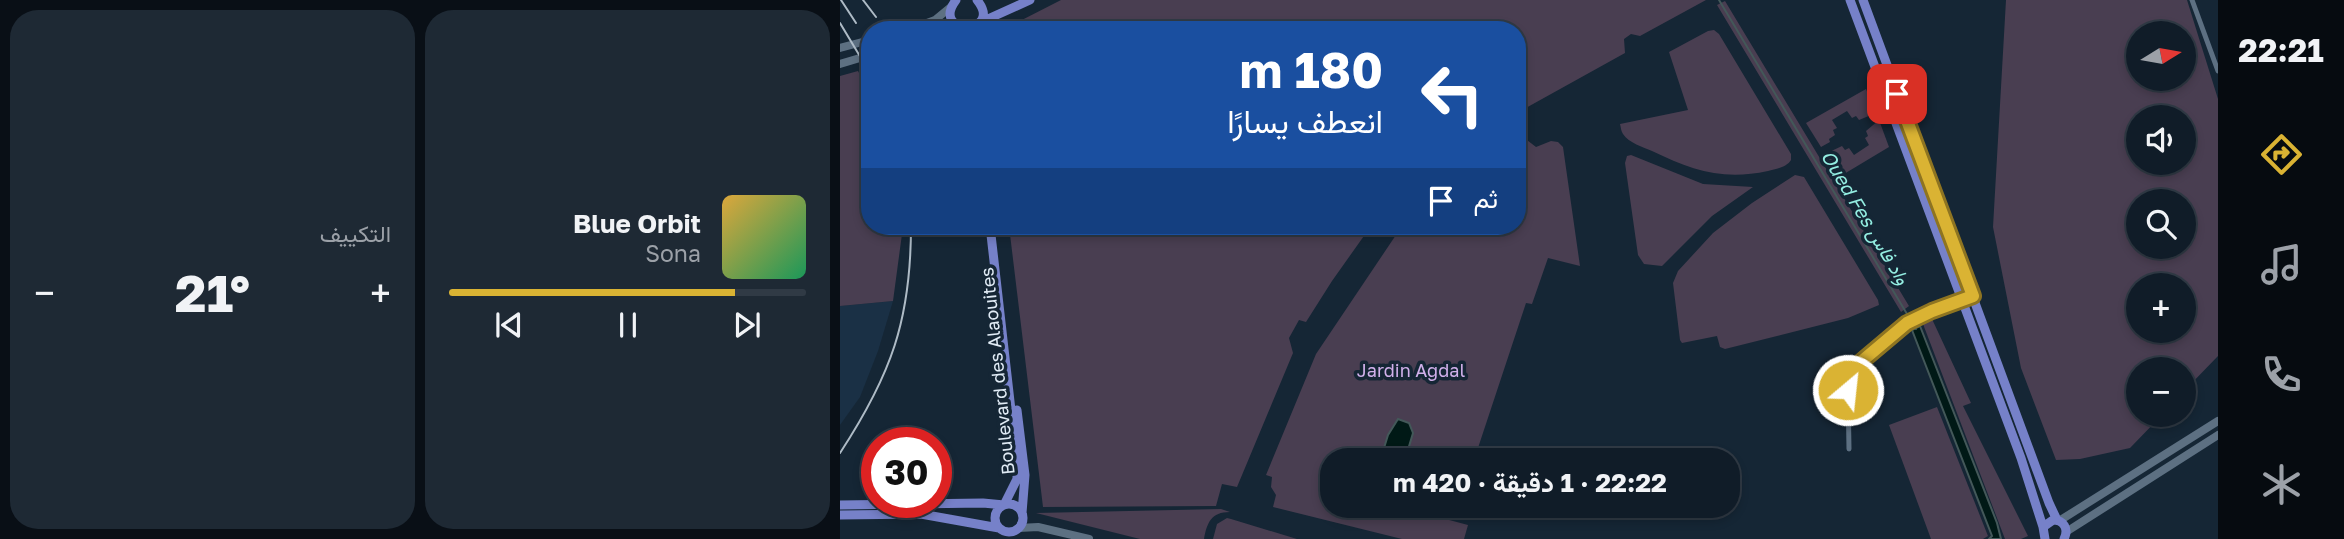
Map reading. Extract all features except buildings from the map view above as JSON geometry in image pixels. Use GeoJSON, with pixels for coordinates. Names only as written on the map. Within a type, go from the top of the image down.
{"type":"FeatureCollection","features":[{"type":"Feature","properties":{"kind":"main road"},"geometry":{"type":"LineString","coordinates":[[973,21],[983,10],[977,0]]}},
{"type":"Feature","properties":{"kind":"main road"},"geometry":{"type":"LineString","coordinates":[[983,21],[1030,0]]}},
{"type":"Feature","properties":{"kind":"main road"},"geometry":{"type":"LineString","coordinates":[[1850,0],[2033,492],[2045,539]]}},
{"type":"Feature","properties":{"kind":"main road"},"geometry":{"type":"LineString","coordinates":[[1863,0],[2049,503],[2058,520],[2064,525],[2065,536],[2218,435]]}},
{"type":"Feature","properties":{"kind":"main road"},"geometry":{"type":"LineString","coordinates":[[953,2],[952,17],[957,21]]}},
{"type":"Feature","properties":{"kind":"main road"},"geometry":{"type":"LineString","coordinates":[[932,21],[953,2]]}},
{"type":"Feature","properties":{"kind":"main road"},"geometry":{"type":"LineString","coordinates":[[840,48],[861,42]]}},
{"type":"Feature","properties":{"kind":"main road"},"geometry":{"type":"LineString","coordinates":[[840,64],[861,58]]}},
{"type":"Feature","properties":{"kind":"main road","name":"Boulevard des Alaouites"},"geometry":{"type":"LineString","coordinates":[[991,235],[1017,463],[1017,479],[1004,505]]}},
{"type":"Feature","properties":{"kind":"main road","name":"Boulevard des Alaouites"},"geometry":{"type":"LineString","coordinates":[[997,235],[1025,475],[1023,514]]}},
{"type":"Feature","properties":{"kind":"main road"},"geometry":{"type":"LineString","coordinates":[[2043,527],[2218,421]]}},
{"type":"Feature","properties":{"kind":"main road"},"geometry":{"type":"LineString","coordinates":[[840,505],[983,503],[1017,506],[1038,527]]}},
{"type":"Feature","properties":{"kind":"main road"},"geometry":{"type":"LineString","coordinates":[[1003,534],[995,515],[1004,505]]}},
{"type":"Feature","properties":{"kind":"main road"},"geometry":{"type":"LineString","coordinates":[[840,515],[921,514],[1003,534],[1038,527],[1089,539]]}},
{"type":"Feature","properties":{"kind":"main road"},"geometry":{"type":"LineString","coordinates":[[1017,530],[1023,514]]}},
{"type":"Feature","properties":{"kind":"street"},"geometry":{"type":"LineString","coordinates":[[2192,0],[2218,71]]}},
{"type":"Feature","properties":{"kind":"street"},"geometry":{"type":"LineString","coordinates":[[1849,449],[1849,380],[1856,366],[1907,323],[1973,296]]}},
{"type":"Feature","properties":{"kind":"shaded area"},"geometry":{"type":"Polygon","coordinates":[[[893,301],[860,397],[840,425],[840,306],[893,301]]]}},
{"type":"Feature","properties":{"kind":"shaded area"},"geometry":{"type":"Polygon","coordinates":[[[1920,326],[2001,539],[1989,539],[1992,536],[1912,330],[1920,326]]]}},
{"type":"Feature","properties":{"kind":"shaded area"},"geometry":{"type":"Polygon","coordinates":[[[1398,419],[1409,423],[1413,433],[1408,448],[1384,448],[1398,419]]]}},
{"type":"Feature","properties":{"kind":"green space"},"geometry":{"type":"Polygon","coordinates":[[[1061,0],[1706,0],[1640,36],[1631,34],[1624,39],[1625,53],[1526,108],[1526,21],[1020,21],[1061,0]]]}},
{"type":"Feature","properties":{"kind":"green space"},"geometry":{"type":"Polygon","coordinates":[[[2006,0],[2187,0],[2194,21],[2126,21],[2126,91],[2196,91],[2196,29],[2218,99],[2218,356],[2196,379],[2196,357],[2126,357],[2126,427],[2150,427],[2130,448],[2080,459],[2056,460],[2021,368],[1993,227],[2006,0]]]}},
{"type":"Feature","properties":{"kind":"green space"},"geometry":{"type":"Polygon","coordinates":[[[1725,1],[1909,306],[1901,312],[1717,5],[1725,1]]]}},
{"type":"Feature","properties":{"kind":"green space"},"geometry":{"type":"Polygon","coordinates":[[[1714,30],[1719,34],[1791,154],[1791,160],[1784,166],[1751,174],[1708,172],[1681,164],[1640,146],[1622,133],[1620,124],[1688,110],[1669,52],[1714,30]]]}},
{"type":"Feature","properties":{"kind":"green space"},"geometry":{"type":"Polygon","coordinates":[[[858,71],[861,77],[861,235],[902,235],[893,301],[840,306],[840,76],[858,71]]]}},
{"type":"Feature","properties":{"kind":"green space"},"geometry":{"type":"Polygon","coordinates":[[[1866,89],[1876,113],[1859,120],[1856,116],[1852,118],[1847,111],[1832,120],[1837,128],[1833,130],[1835,135],[1821,147],[1806,123],[1866,89]]]}},
{"type":"Feature","properties":{"kind":"green space"},"geometry":{"type":"Polygon","coordinates":[[[1879,120],[1889,147],[1839,177],[1825,154],[1842,146],[1845,150],[1849,148],[1854,155],[1869,145],[1865,138],[1868,136],[1866,131],[1879,120]]]}},
{"type":"Feature","properties":{"kind":"green space","name":"Jardin Agdal"},"geometry":{"type":"Polygon","coordinates":[[[1526,139],[1536,147],[1551,141],[1558,142],[1563,147],[1580,266],[1548,258],[1532,304],[1526,303],[1478,448],[1320,448],[1320,518],[1442,518],[1468,525],[1464,539],[1402,539],[1273,507],[1276,495],[1271,487],[1272,477],[1266,475],[1316,354],[1396,235],[1526,235],[1526,139]]]}},
{"type":"Feature","properties":{"kind":"green space"},"geometry":{"type":"Polygon","coordinates":[[[1631,155],[1703,184],[1753,187],[1712,216],[1662,266],[1644,264],[1638,255],[1625,163],[1627,156],[1631,155]]]}},
{"type":"Feature","properties":{"kind":"green space"},"geometry":{"type":"Polygon","coordinates":[[[1795,175],[1804,177],[1879,305],[1848,318],[1725,349],[1720,347],[1717,336],[1682,343],[1673,283],[1678,271],[1713,233],[1795,175]]]}},
{"type":"Feature","properties":{"kind":"green space"},"geometry":{"type":"Polygon","coordinates":[[[1010,235],[1365,235],[1306,322],[1299,320],[1289,338],[1293,353],[1237,487],[1222,484],[1216,506],[1043,507],[1010,235]]]}},
{"type":"Feature","properties":{"kind":"green space"},"geometry":{"type":"Polygon","coordinates":[[[1932,319],[1971,403],[1963,406],[2028,536],[2021,539],[2005,539],[1923,324],[1932,319]]]}},
{"type":"Feature","properties":{"kind":"green space"},"geometry":{"type":"Polygon","coordinates":[[[1937,407],[1988,536],[1983,539],[1931,539],[1889,425],[1937,407]]]}},
{"type":"Feature","properties":{"kind":"green space"},"geometry":{"type":"Polygon","coordinates":[[[1221,509],[1230,512],[1214,516],[1204,539],[1140,539],[1036,513],[1221,509]]]}},
{"type":"Feature","properties":{"kind":"green space"},"geometry":{"type":"Polygon","coordinates":[[[1227,518],[1297,539],[1213,539],[1217,524],[1227,518]]]}},
{"type":"Feature","properties":{"kind":"waterway","name":"Oued Fes واد فاس"},"geometry":{"type":"LineString","coordinates":[[1719,0],[1916,329]]}},
{"type":"Feature","properties":{"kind":"railway"},"geometry":{"type":"LineString","coordinates":[[841,0],[856,23]]}},
{"type":"Feature","properties":{"kind":"railway"},"geometry":{"type":"LineString","coordinates":[[863,0],[876,17]]}},
{"type":"Feature","properties":{"kind":"railway"},"geometry":{"type":"LineString","coordinates":[[840,23],[861,58]]}},
{"type":"Feature","properties":{"kind":"railway"},"geometry":{"type":"LineString","coordinates":[[840,453],[873,398],[895,346],[907,290],[911,235]]}},
{"type":"Feature","properties":{"kind":"route"},"geometry":{"type":"LineString","coordinates":[[1848,390],[1849,380],[1856,366],[1907,323],[1973,296],[1897,94]]}}]}
